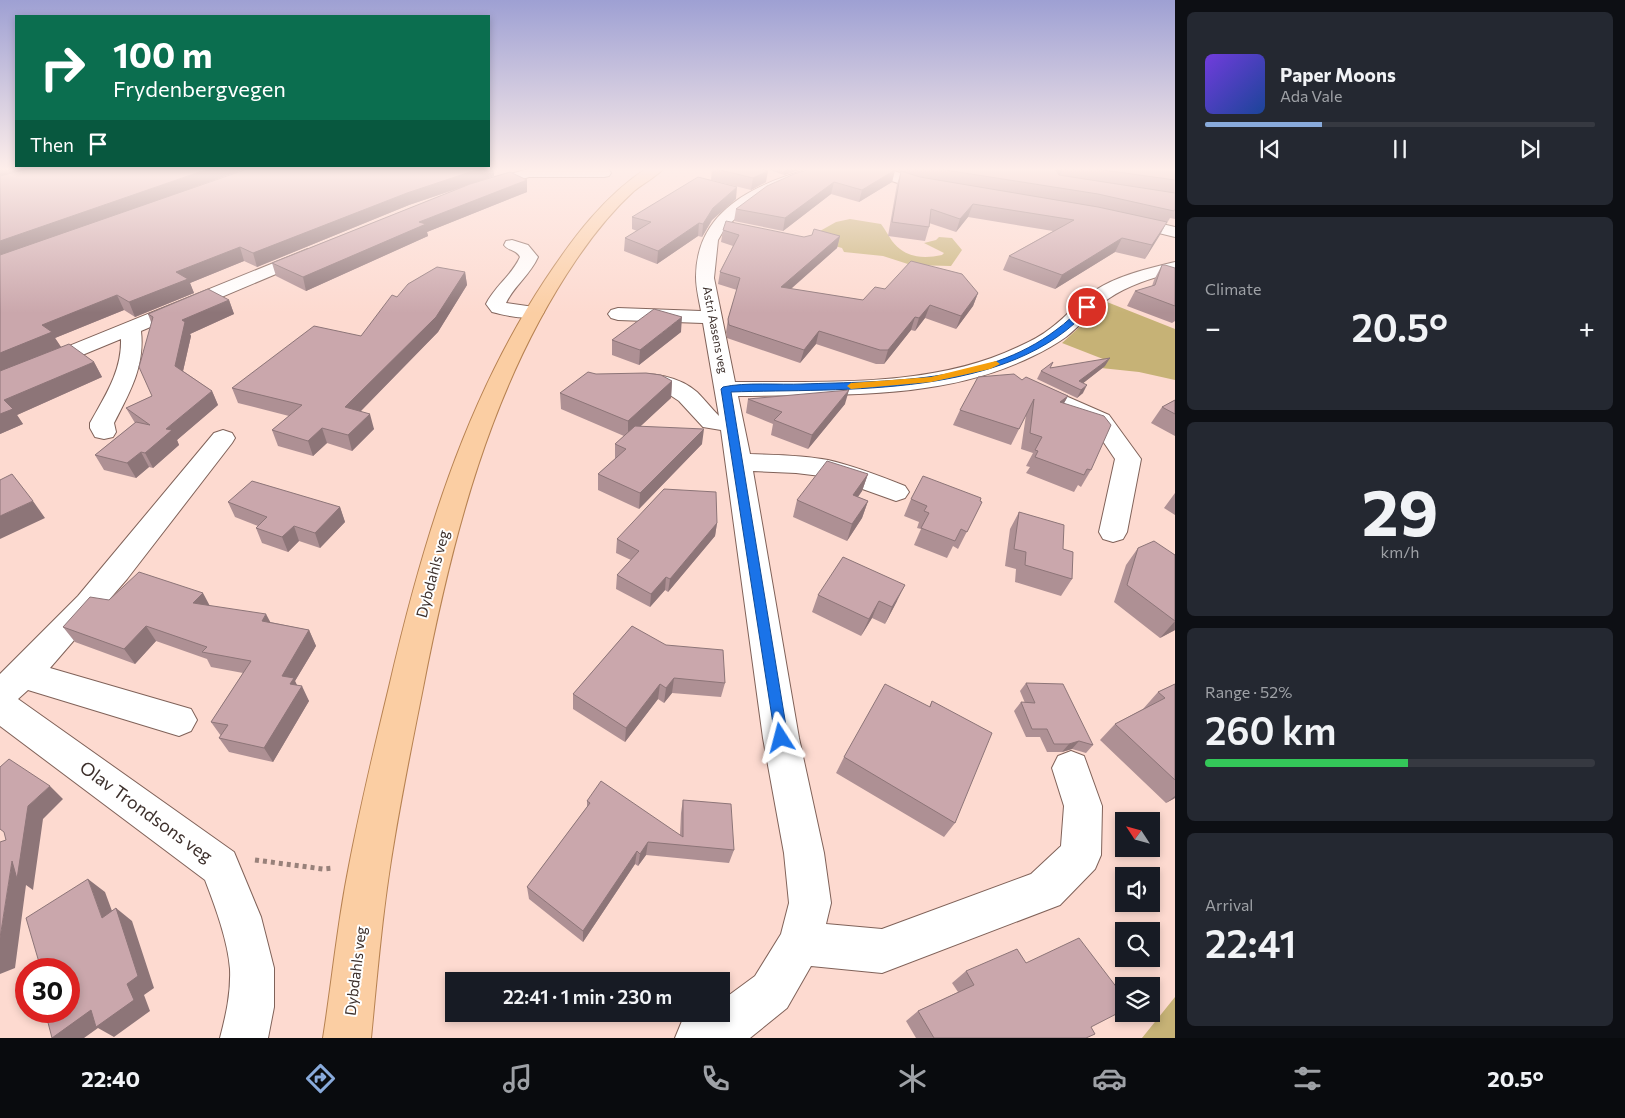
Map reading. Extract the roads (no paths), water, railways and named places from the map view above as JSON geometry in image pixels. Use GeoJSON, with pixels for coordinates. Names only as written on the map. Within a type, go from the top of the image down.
{"type":"FeatureCollection","features":[{"type":"Feature","properties":{"kind":"main road","name":"Dybdahls veg"},"geometry":{"type":"LineString","coordinates":[[347,1038],[369,865],[413,648],[445,526],[476,433],[501,375],[534,312],[558,273],[591,229],[603,216]]}},
{"type":"Feature","properties":{"kind":"street","name":"Astri Aasens veg"},"geometry":{"type":"LineString","coordinates":[[699,1038],[734,1020],[770,992],[800,943],[810,903],[806,870],[781,738],[739,462],[705,278],[710,239],[727,226],[730,216]]}},
{"type":"Feature","properties":{"kind":"street"},"geometry":{"type":"LineString","coordinates":[[1110,217],[1175,232]]}},
{"type":"Feature","properties":{"kind":"street"},"geometry":{"type":"LineString","coordinates":[[512,245],[521,247],[529,257],[524,270],[499,297],[496,304],[499,308],[534,312]]}},
{"type":"Feature","properties":{"kind":"street"},"geometry":{"type":"LineString","coordinates":[[0,382],[324,248]]}},
{"type":"Feature","properties":{"kind":"street"},"geometry":{"type":"LineString","coordinates":[[726,389],[886,384],[931,379],[987,368],[1025,352],[1058,333],[1102,294],[1134,280],[1175,267]]}},
{"type":"Feature","properties":{"kind":"street"},"geometry":{"type":"LineString","coordinates":[[618,314],[712,317]]}},
{"type":"Feature","properties":{"kind":"street"},"geometry":{"type":"LineString","coordinates":[[104,432],[102,423],[127,377],[131,365],[133,353],[130,327]]}},
{"type":"Feature","properties":{"kind":"street"},"geometry":{"type":"LineString","coordinates":[[987,368],[1101,420],[1128,459],[1113,532]]}},
{"type":"Feature","properties":{"kind":"street"},"geometry":{"type":"LineString","coordinates":[[615,381],[653,380],[671,384],[688,395],[711,422],[731,424]]}},
{"type":"Feature","properties":{"kind":"street"},"geometry":{"type":"LineString","coordinates":[[12,685],[114,574],[223,438]]}},
{"type":"Feature","properties":{"kind":"street"},"geometry":{"type":"LineString","coordinates":[[739,462],[830,469],[855,476],[896,492]]}},
{"type":"Feature","properties":{"kind":"street"},"geometry":{"type":"LineString","coordinates":[[12,685],[179,720]]}},
{"type":"Feature","properties":{"kind":"street","name":"Olav Trondsons veg"},"geometry":{"type":"LineString","coordinates":[[0,706],[220,866],[240,917],[252,968],[251,1008],[244,1038]]}},
{"type":"Feature","properties":{"kind":"street"},"geometry":{"type":"LineString","coordinates":[[800,943],[882,951],[1045,890],[1081,855],[1083,806],[1070,768]]}}]}
